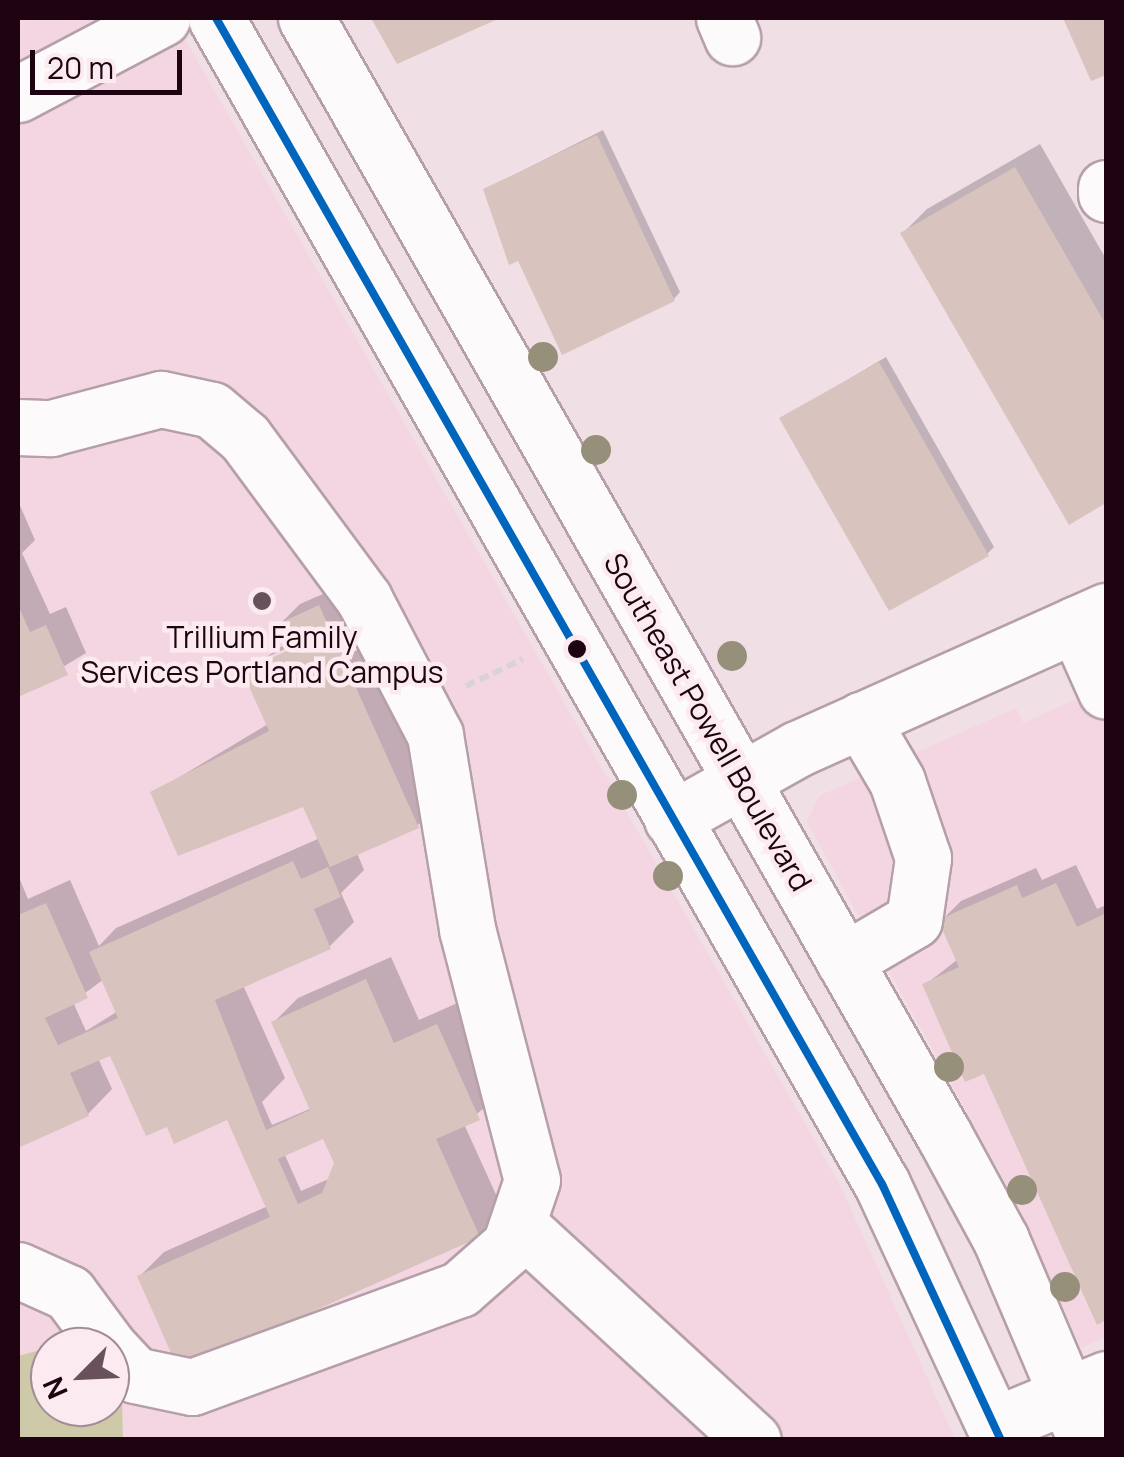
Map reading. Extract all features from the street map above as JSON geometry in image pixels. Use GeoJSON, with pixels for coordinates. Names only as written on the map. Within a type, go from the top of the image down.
{"type":"FeatureCollection","features":[{"type":"Feature","properties":{"kind":"main road"},"geometry":{"type":"LineString","coordinates":[[18,94],[162,18]]}},
{"type":"Feature","properties":{"kind":"main road"},"geometry":{"type":"LineString","coordinates":[[216,18],[882,1184],[998,1432],[1087,1405]]}},
{"type":"Feature","properties":{"kind":"main road","name":"Southeast Powell Boulevard"},"geometry":{"type":"LineString","coordinates":[[306,18],[1002,1240],[1087,1405]]}},
{"type":"Feature","properties":{"kind":"main road"},"geometry":{"type":"LineString","coordinates":[[18,426],[51,428],[161,399],[212,410],[245,438],[364,599],[424,706],[532,1180],[520,1226],[460,1290],[355,1322],[211,1384],[152,1383],[130,1365]]}},
{"type":"Feature","properties":{"kind":"main road"},"geometry":{"type":"LineString","coordinates":[[672,819],[740,778],[1091,617],[1106,692]]}},
{"type":"Feature","properties":{"kind":"main road"},"geometry":{"type":"LineString","coordinates":[[844,961],[914,920],[924,858],[897,781],[861,720]]}},
{"type":"Feature","properties":{"kind":"main road"},"geometry":{"type":"LineString","coordinates":[[520,1226],[753,1440]]}},
{"type":"Feature","properties":{"kind":"main road"},"geometry":{"type":"LineString","coordinates":[[18,1270],[69,1293],[94,1327]]}},
{"type":"Feature","properties":{"kind":"path"},"geometry":{"type":"LineString","coordinates":[[424,706],[569,636]]}},
{"type":"Feature","properties":{"kind":"shaded area","name":"Trillium Family Services Portland Campus"},"geometry":{"type":"Polygon","coordinates":[[[18,18],[173,18],[840,1185],[955,1439],[18,1439],[18,18]]]}},
{"type":"Feature","properties":{"kind":"shaded area"},"geometry":{"type":"Polygon","coordinates":[[[1106,686],[1106,1337],[1081,1348],[1017,1203],[807,822],[819,796],[1016,708],[1023,723],[1106,686]]]}},
{"type":"Feature","properties":{"kind":"shaded area"},"geometry":{"type":"Polygon","coordinates":[[[30,1353],[30,1427],[123,1427],[123,1439],[18,1439],[18,1356],[30,1353]]]}},
{"type":"Feature","properties":{"kind":"building"},"geometry":{"type":"Polygon","coordinates":[[[371,18],[500,18],[397,64],[371,18]]]}},
{"type":"Feature","properties":{"kind":"building"},"geometry":{"type":"Polygon","coordinates":[[[1063,18],[1106,18],[1106,75],[1091,81],[1063,18]]]}},
{"type":"Feature","properties":{"kind":"building"},"geometry":{"type":"Polygon","coordinates":[[[597,135],[675,301],[562,355],[518,261],[509,265],[483,189],[597,135]]]}},
{"type":"Feature","properties":{"kind":"building"},"geometry":{"type":"Polygon","coordinates":[[[1015,167],[1106,325],[1106,503],[1069,525],[900,233],[1015,167]]]}},
{"type":"Feature","properties":{"kind":"building"},"geometry":{"type":"Polygon","coordinates":[[[879,362],[989,556],[889,611],[779,418],[879,362]]]}},
{"type":"Feature","properties":{"kind":"building"},"geometry":{"type":"Polygon","coordinates":[[[18,605],[30,632],[46,625],[68,675],[18,697],[18,605]]]}},
{"type":"Feature","properties":{"kind":"building"},"geometry":{"type":"Polygon","coordinates":[[[319,605],[419,828],[330,867],[303,807],[178,856],[150,792],[269,731],[242,671],[289,650],[278,624],[319,605]]]}},
{"type":"Feature","properties":{"kind":"building"},"geometry":{"type":"Polygon","coordinates":[[[293,861],[301,879],[328,867],[341,897],[314,909],[331,949],[215,1000],[266,1130],[310,1110],[271,1022],[366,979],[394,1043],[437,1024],[480,1120],[436,1139],[480,1237],[179,1371],[137,1276],[270,1217],[227,1120],[174,1144],[167,1127],[146,1136],[110,1056],[70,1073],[89,1116],[18,1148],[18,915],[46,903],[88,998],[45,1018],[58,1045],[118,1018],[89,952],[293,861]],[[323,1139],[278,1159],[298,1204],[322,1193],[334,1163],[323,1139]]]}},
{"type":"Feature","properties":{"kind":"building"},"geometry":{"type":"Polygon","coordinates":[[[1056,883],[1077,927],[1106,913],[1106,1320],[1097,1325],[984,1074],[965,1082],[922,984],[959,967],[938,920],[1017,885],[1022,898],[1056,883]]]}},
{"type":"Feature","properties":{"kind":"transit line"},"geometry":{"type":"LineString","coordinates":[[216,18],[882,1184],[1001,1440]]}},
{"type":"Feature","properties":{"kind":"place","name":"Trillium Family Services Portland Campus"},"geometry":{"type":"Point","coordinates":[262,601]}}]}
